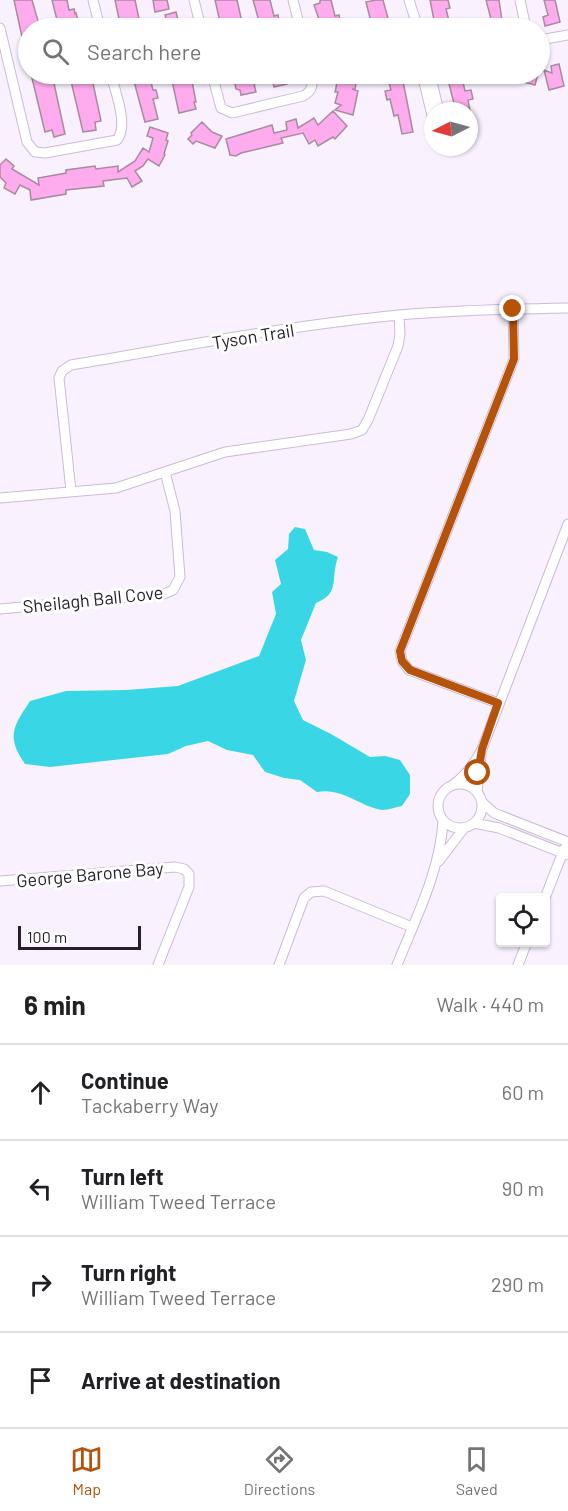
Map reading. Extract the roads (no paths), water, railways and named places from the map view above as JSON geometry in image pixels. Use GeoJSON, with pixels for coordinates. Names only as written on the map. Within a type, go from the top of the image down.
{"type":"FeatureCollection","features":[{"type":"Feature","properties":{"kind":"street"},"geometry":{"type":"LineString","coordinates":[[93,0],[98,18]]}},
{"type":"Feature","properties":{"kind":"street"},"geometry":{"type":"LineString","coordinates":[[194,0],[198,18]]}},
{"type":"Feature","properties":{"kind":"street"},"geometry":{"type":"LineString","coordinates":[[293,0],[298,18]]}},
{"type":"Feature","properties":{"kind":"street"},"geometry":{"type":"LineString","coordinates":[[520,0],[524,18]]}},
{"type":"Feature","properties":{"kind":"street"},"geometry":{"type":"LineString","coordinates":[[0,28],[27,142],[35,152],[45,153],[117,140],[122,132],[123,122],[114,84]]}},
{"type":"Feature","properties":{"kind":"street"},"geometry":{"type":"LineString","coordinates":[[550,38],[568,35]]}},
{"type":"Feature","properties":{"kind":"street"},"geometry":{"type":"LineString","coordinates":[[215,84],[221,108],[232,113],[308,94],[313,84]]}},
{"type":"Feature","properties":{"kind":"street"},"geometry":{"type":"LineString","coordinates":[[424,84],[429,102]]}},
{"type":"Feature","properties":{"kind":"street"},"geometry":{"type":"LineString","coordinates":[[432,84],[437,102]]}},
{"type":"Feature","properties":{"kind":"street","name":"Tyson Trail"},"geometry":{"type":"LineString","coordinates":[[71,491],[59,378],[62,371],[71,365],[298,328],[399,315],[568,308]]}},
{"type":"Feature","properties":{"kind":"street"},"geometry":{"type":"LineString","coordinates":[[498,703],[410,670],[402,661],[400,651],[514,359],[513,309]]}},
{"type":"Feature","properties":{"kind":"street"},"geometry":{"type":"LineString","coordinates":[[0,498],[116,488],[225,452],[351,434],[362,430],[398,346],[399,315]]}},
{"type":"Feature","properties":{"kind":"street","name":"Sheilagh Ball Cove"},"geometry":{"type":"LineString","coordinates":[[0,609],[164,594],[173,590],[180,577],[175,511],[165,471]]}},
{"type":"Feature","properties":{"kind":"street"},"geometry":{"type":"LineString","coordinates":[[477,792],[482,749],[568,524]]}},
{"type":"Feature","properties":{"kind":"street"},"geometry":{"type":"LineString","coordinates":[[464,828],[452,827],[443,820],[438,810],[438,799],[444,790],[468,770],[482,749]]}},
{"type":"Feature","properties":{"kind":"street"},"geometry":{"type":"LineString","coordinates":[[454,784],[467,784],[477,792],[482,802],[494,813],[568,840],[565,853],[547,893]]}},
{"type":"Feature","properties":{"kind":"street"},"geometry":{"type":"LineString","coordinates":[[434,868],[464,828],[474,823],[481,814],[482,802]]}},
{"type":"Feature","properties":{"kind":"street"},"geometry":{"type":"LineString","coordinates":[[397,965],[434,868],[441,844],[443,820]]}},
{"type":"Feature","properties":{"kind":"street"},"geometry":{"type":"LineString","coordinates":[[474,823],[499,828],[565,853]]}},
{"type":"Feature","properties":{"kind":"street","name":"George Barone Bay"},"geometry":{"type":"LineString","coordinates":[[0,881],[158,868],[184,868],[189,874],[189,887],[158,965]]}},
{"type":"Feature","properties":{"kind":"street"},"geometry":{"type":"LineString","coordinates":[[279,965],[304,898],[315,891],[324,891],[412,927]]}},
{"type":"Feature","properties":{"kind":"street"},"geometry":{"type":"LineString","coordinates":[[518,965],[525,947]]}},
{"type":"Feature","properties":{"kind":"water"},"geometry":{"type":"Polygon","coordinates":[[[295,527],[305,529],[314,550],[338,557],[332,590],[329,595],[316,603],[301,640],[306,660],[294,701],[303,720],[370,757],[385,756],[400,760],[410,775],[410,794],[402,806],[382,810],[342,794],[317,792],[300,780],[265,772],[253,755],[227,750],[208,741],[186,746],[168,754],[50,767],[25,764],[15,746],[14,732],[19,718],[30,701],[66,691],[178,686],[259,656],[276,614],[272,592],[281,584],[275,560],[288,549],[289,534],[295,527]]]}}]}
